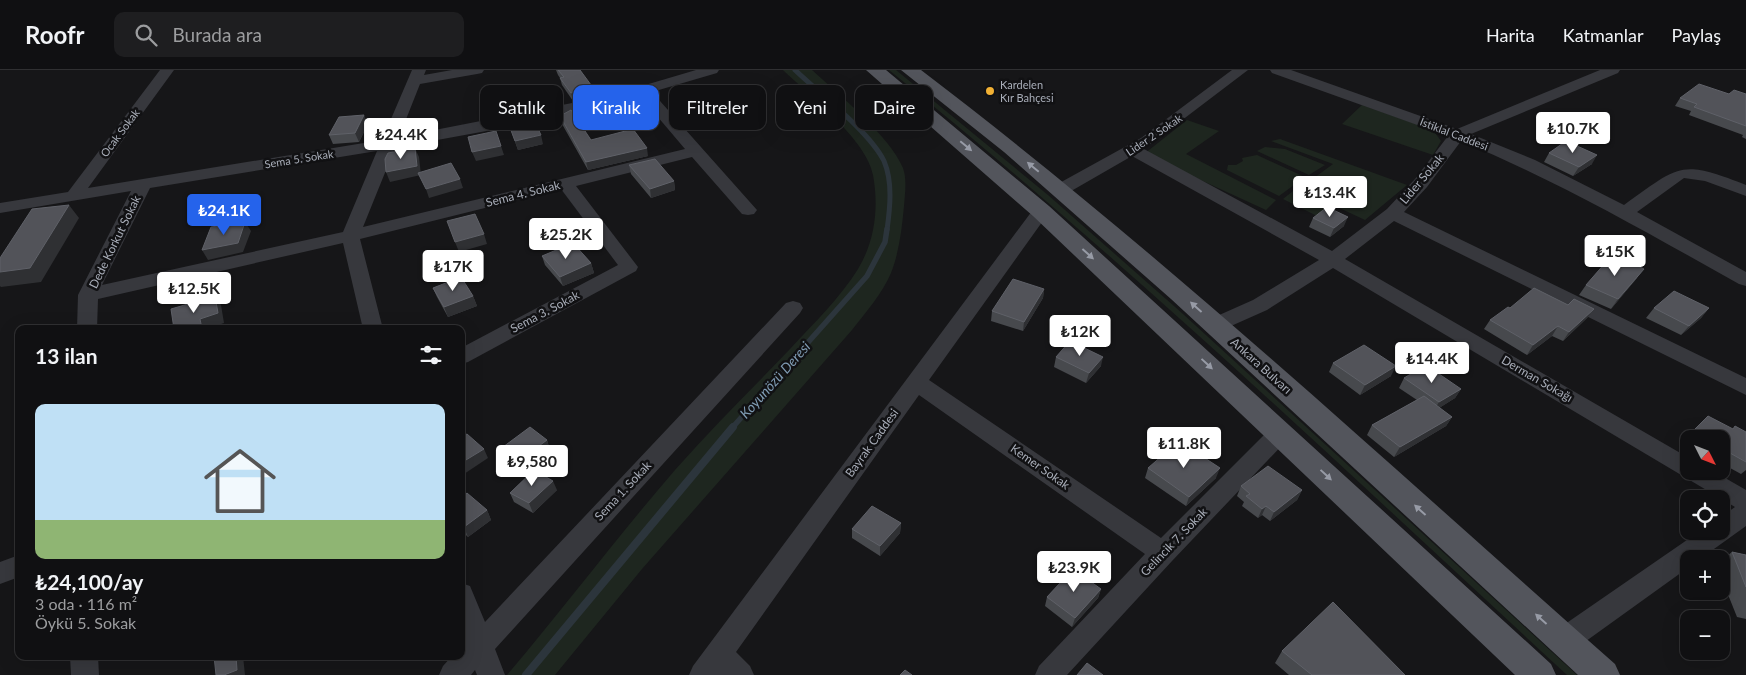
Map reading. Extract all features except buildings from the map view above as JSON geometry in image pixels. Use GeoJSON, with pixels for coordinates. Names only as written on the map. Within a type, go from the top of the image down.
{"type":"FeatureCollection","features":[{"type":"Feature","properties":{"kind":"main road"},"geometry":{"type":"LineString","coordinates":[[875,70],[1041,211],[1280,433],[1529,672]]}},
{"type":"Feature","properties":{"kind":"main road","name":"Ankara Bulvarı"},"geometry":{"type":"LineString","coordinates":[[919,73],[1011,148],[1215,325],[1603,675]]}},
{"type":"Feature","properties":{"kind":"street","name":"Ocak Sokak"},"geometry":{"type":"LineString","coordinates":[[73,197],[167,70]]}},
{"type":"Feature","properties":{"kind":"street"},"geometry":{"type":"LineString","coordinates":[[372,325],[350,236],[416,76],[476,70]]}},
{"type":"Feature","properties":{"kind":"street","name":"Sema 5. Sokak"},"geometry":{"type":"LineString","coordinates":[[659,86],[712,70]]}},
{"type":"Feature","properties":{"kind":"street","name":"Lider 2 Sokak"},"geometry":{"type":"LineString","coordinates":[[1060,190],[1133,150],[1241,70]]}},
{"type":"Feature","properties":{"kind":"street","name":"İstiklal Caddesi"},"geometry":{"type":"LineString","coordinates":[[1277,70],[1458,134],[1529,164],[1626,211],[1746,280]]}},
{"type":"Feature","properties":{"kind":"street"},"geometry":{"type":"LineString","coordinates":[[1458,134],[1613,70]]}},
{"type":"Feature","properties":{"kind":"street","name":"Sema 5. Sokak"},"geometry":{"type":"LineString","coordinates":[[0,208],[388,144],[573,108]]}},
{"type":"Feature","properties":{"kind":"street"},"geometry":{"type":"LineString","coordinates":[[659,109],[748,210]]}},
{"type":"Feature","properties":{"kind":"street","name":"Lider Sokak"},"geometry":{"type":"LineString","coordinates":[[1215,325],[1276,296],[1332,260],[1393,213],[1421,183],[1458,134]]}},
{"type":"Feature","properties":{"kind":"street","name":"Derman Sokağı"},"geometry":{"type":"LineString","coordinates":[[1133,150],[1290,234],[1680,464]]}},
{"type":"Feature","properties":{"kind":"street","name":"Sema 4. Sokak"},"geometry":{"type":"LineString","coordinates":[[88,295],[350,236],[696,151]]}},
{"type":"Feature","properties":{"kind":"street"},"geometry":{"type":"LineString","coordinates":[[1626,211],[1675,176],[1684,173],[1698,175],[1746,191]]}},
{"type":"Feature","properties":{"kind":"street","name":"Sema 3. Sokak"},"geometry":{"type":"LineString","coordinates":[[465,355],[629,267],[565,183]]}},
{"type":"Feature","properties":{"kind":"street","name":"Dede Korkut Sokak"},"geometry":{"type":"LineString","coordinates":[[87,325],[88,295],[143,185]]}},
{"type":"Feature","properties":{"kind":"street","name":"Bayrak Caddesi"},"geometry":{"type":"LineString","coordinates":[[703,675],[1041,211]]}},
{"type":"Feature","properties":{"kind":"street"},"geometry":{"type":"LineString","coordinates":[[1393,213],[1746,386]]}},
{"type":"Feature","properties":{"kind":"street","name":"Sema 1. Sokak"},"geometry":{"type":"LineString","coordinates":[[452,675],[793,308]]}},
{"type":"Feature","properties":{"kind":"street","name":"Kemer Sokak"},"geometry":{"type":"LineString","coordinates":[[916,382],[1163,553]]}},
{"type":"Feature","properties":{"kind":"street","name":"Gelincik 7. Sokak"},"geometry":{"type":"LineString","coordinates":[[1050,675],[1163,553],[1280,433]]}},
{"type":"Feature","properties":{"kind":"street"},"geometry":{"type":"LineString","coordinates":[[1708,480],[1746,502]]}},
{"type":"Feature","properties":{"kind":"street"},"geometry":{"type":"LineString","coordinates":[[1730,525],[1746,513]]}},
{"type":"Feature","properties":{"kind":"street"},"geometry":{"type":"LineString","coordinates":[[1565,640],[1708,540]]}},
{"type":"Feature","properties":{"kind":"street"},"geometry":{"type":"LineString","coordinates":[[0,573],[15,567]]}},
{"type":"Feature","properties":{"kind":"street"},"geometry":{"type":"LineString","coordinates":[[465,605],[491,675]]}},
{"type":"Feature","properties":{"kind":"street"},"geometry":{"type":"LineString","coordinates":[[719,653],[740,675]]}},
{"type":"Feature","properties":{"kind":"street"},"geometry":{"type":"LineString","coordinates":[[84,660],[84,675]]}},
{"type":"Feature","properties":{"kind":"shaded area"},"geometry":{"type":"Polygon","coordinates":[[[783,70],[812,70],[829,85],[799,85],[783,70]]]}},
{"type":"Feature","properties":{"kind":"shaded area"},"geometry":{"type":"Polygon","coordinates":[[[889,70],[896,70],[914,85],[907,85],[889,70]]]}},
{"type":"Feature","properties":{"kind":"shaded area"},"geometry":{"type":"Polygon","coordinates":[[[845,99],[855,109],[855,130],[876,130],[896,155],[903,168],[905,177],[898,249],[891,273],[878,296],[852,330],[642,569],[555,675],[507,675],[675,470],[826,310],[858,269],[872,235],[876,199],[873,175],[868,161],[845,129],[845,99]]]}},
{"type":"Feature","properties":{"kind":"shaded area"},"geometry":{"type":"Polygon","coordinates":[[[933,100],[1048,195],[1183,314],[1577,675],[1567,675],[1149,291],[933,106],[933,100]]]}},
{"type":"Feature","properties":{"kind":"shaded area"},"geometry":{"type":"Polygon","coordinates":[[[1362,105],[1433,130],[1441,141],[1433,155],[1342,124],[1362,105]]]}},
{"type":"Feature","properties":{"kind":"shaded area"},"geometry":{"type":"Polygon","coordinates":[[[1187,120],[1219,131],[1186,154],[1276,200],[1266,210],[1144,154],[1187,120]]]}},
{"type":"Feature","properties":{"kind":"shaded area"},"geometry":{"type":"Polygon","coordinates":[[[1280,139],[1407,185],[1365,220],[1299,189],[1333,164],[1271,141],[1280,139]]]}},
{"type":"Feature","properties":{"kind":"shaded area"},"geometry":{"type":"Polygon","coordinates":[[[1265,147],[1285,149],[1325,165],[1309,175],[1257,151],[1265,147]]]}},
{"type":"Feature","properties":{"kind":"shaded area"},"geometry":{"type":"Polygon","coordinates":[[[1257,155],[1305,177],[1279,196],[1227,170],[1228,165],[1236,165],[1243,161],[1242,158],[1257,155]]]}},
{"type":"Feature","properties":{"kind":"shaded area"},"geometry":{"type":"Polygon","coordinates":[[[1293,191],[1330,211],[1317,216],[1283,199],[1293,191]]]}},
{"type":"Feature","properties":{"kind":"waterway","name":"Koyunözü Deresi"},"geometry":{"type":"LineString","coordinates":[[795,70],[856,125],[877,149],[884,161],[890,186],[887,230]]}},
{"type":"Feature","properties":{"kind":"waterway","name":"Koyunözü Deresi"},"geometry":{"type":"LineString","coordinates":[[732,428],[867,276],[885,242],[887,229]]}},
{"type":"Feature","properties":{"kind":"waterway","name":"Koyunözü Deresi"},"geometry":{"type":"LineString","coordinates":[[526,675],[733,427]]}},
{"type":"Feature","properties":{"kind":"place","name":"Kardelen Kır Bahçesi"},"geometry":{"type":"Point","coordinates":[990,91]}}]}
